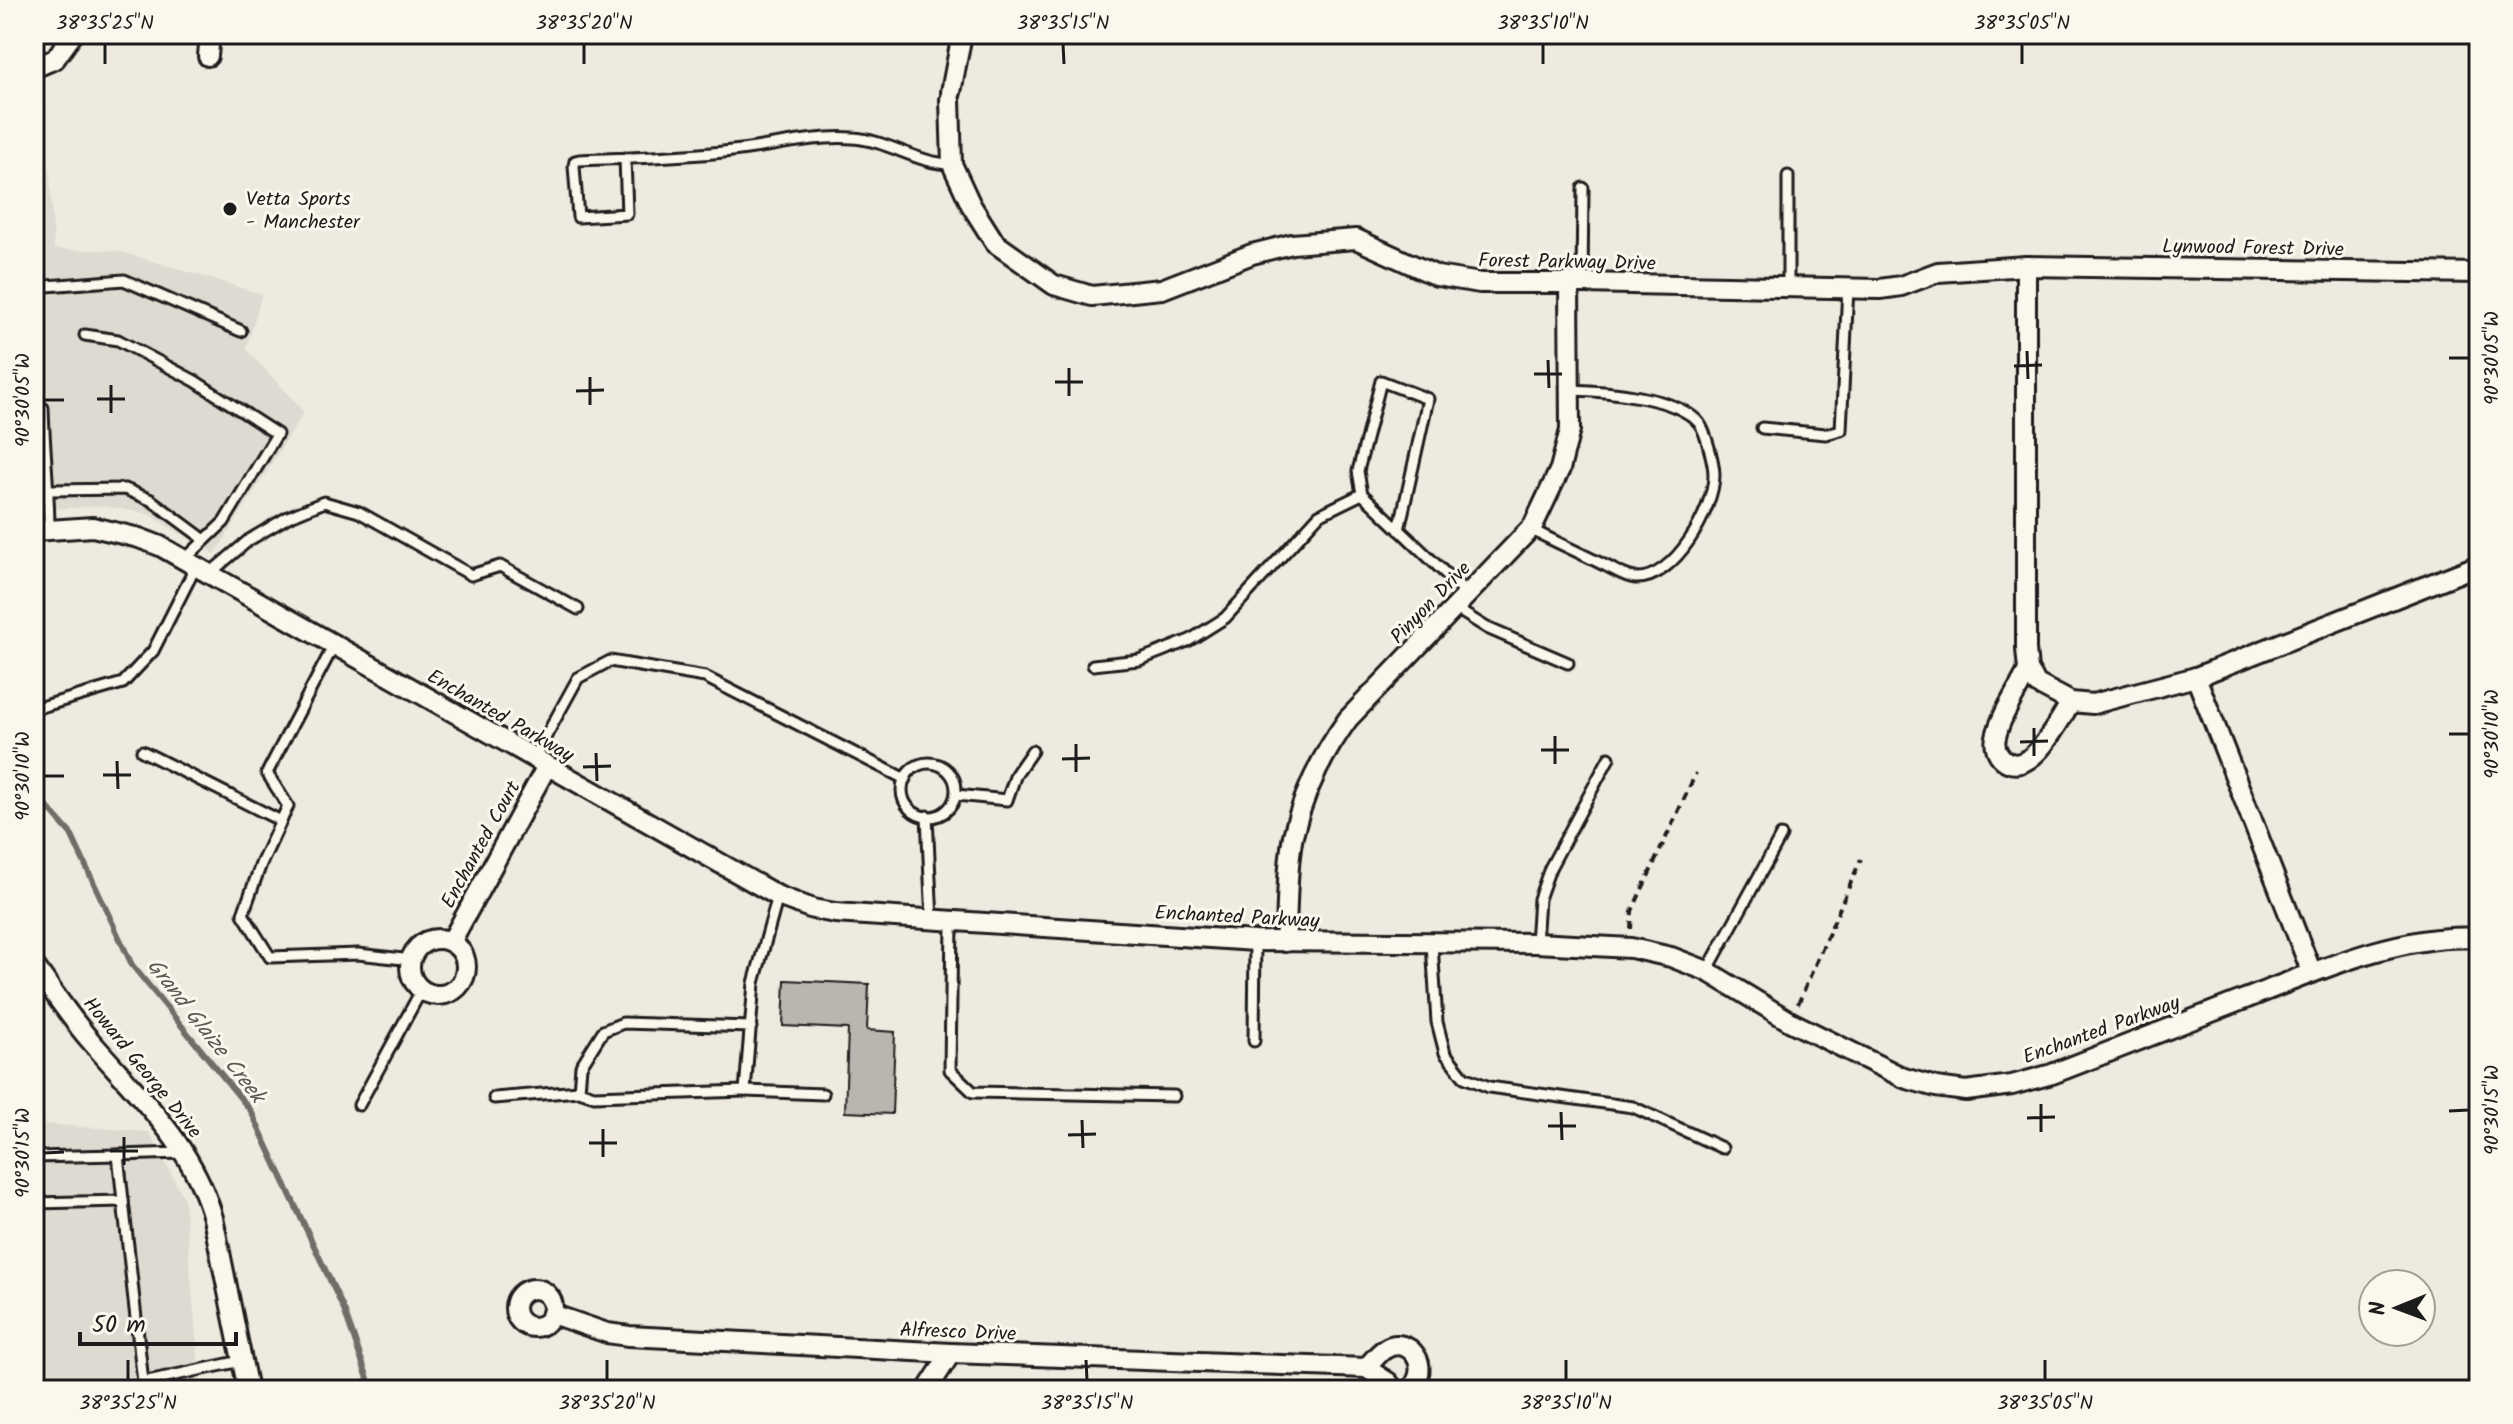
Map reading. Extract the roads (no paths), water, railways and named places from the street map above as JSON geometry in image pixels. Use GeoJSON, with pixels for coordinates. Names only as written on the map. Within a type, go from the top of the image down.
{"type":"FeatureCollection","features":[{"type":"Feature","properties":{"kind":"street"},"geometry":{"type":"LineString","coordinates":[[34,68],[55,59],[73,34]]}},
{"type":"Feature","properties":{"kind":"street"},"geometry":{"type":"LineString","coordinates":[[208,56],[210,34]]}},
{"type":"Feature","properties":{"kind":"street","name":"Forest Parkway Drive"},"geometry":{"type":"LineString","coordinates":[[962,34],[950,96],[952,164],[971,205],[995,243],[1054,285],[1092,296],[1162,289],[1252,254],[1292,244],[1356,239],[1437,276],[1480,283],[1848,288],[1901,286],[1938,272]]}},
{"type":"Feature","properties":{"kind":"street"},"geometry":{"type":"LineString","coordinates":[[2026,266],[2028,670],[1996,738],[1998,753],[2015,764],[2029,760],[2071,702]]}},
{"type":"Feature","properties":{"kind":"street","name":"Lynwood Forest Drive"},"geometry":{"type":"LineString","coordinates":[[1938,272],[2026,266],[2479,273]]}},
{"type":"Feature","properties":{"kind":"street","name":"Pinyon Drive"},"geometry":{"type":"LineString","coordinates":[[1285,942],[1293,839],[1303,801],[1329,746],[1348,719],[1530,529],[1560,469],[1570,430],[1575,282]]}},
{"type":"Feature","properties":{"kind":"street","name":"Enchanted Parkway"},"geometry":{"type":"LineString","coordinates":[[42,530],[93,527],[160,546],[778,896],[813,909],[835,913],[1255,941],[1536,943],[1631,948],[1671,957],[1707,971],[1791,1022],[1904,1078],[1966,1091],[2012,1085],[2052,1074],[2312,973],[2385,949],[2429,941],[2479,938]]}},
{"type":"Feature","properties":{"kind":"street"},"geometry":{"type":"LineString","coordinates":[[2028,670],[2037,684],[2071,702],[2093,704],[2196,677],[2479,565]]}},
{"type":"Feature","properties":{"kind":"street"},"geometry":{"type":"LineString","coordinates":[[2196,677],[2312,973]]}},
{"type":"Feature","properties":{"kind":"street","name":"Enchanted Court"},"geometry":{"type":"LineString","coordinates":[[451,942],[540,762]]}},
{"type":"Feature","properties":{"kind":"street"},"geometry":{"type":"LineString","coordinates":[[432,940],[451,942],[459,948],[466,965],[461,984],[439,995],[422,989],[413,979],[412,960],[423,944],[432,940]]}},
{"type":"Feature","properties":{"kind":"street","name":"Howard George Drive"},"geometry":{"type":"LineString","coordinates":[[34,965],[87,1037],[164,1122],[206,1193],[248,1390]]}},
{"type":"Feature","properties":{"kind":"street","name":"Alfresco Drive"},"geometry":{"type":"LineString","coordinates":[[552,1314],[607,1333],[629,1336],[951,1353],[1366,1368]]}},
{"type":"Feature","properties":{"kind":"street"},"geometry":{"type":"LineString","coordinates":[[1391,1386],[1366,1368],[1385,1349],[1395,1345],[1404,1347],[1418,1358],[1420,1379],[1410,1390]]}},
{"type":"Feature","properties":{"kind":"street"},"geometry":{"type":"LineString","coordinates":[[927,1390],[951,1353]]}},
{"type":"Feature","properties":{"kind":"lane"},"geometry":{"type":"LineString","coordinates":[[625,158],[627,214],[578,217],[575,161],[625,158],[691,156],[853,138],[874,142],[935,164],[952,164]]}},
{"type":"Feature","properties":{"kind":"lane"},"geometry":{"type":"LineString","coordinates":[[1788,176],[1788,287]]}},
{"type":"Feature","properties":{"kind":"lane"},"geometry":{"type":"LineString","coordinates":[[1575,282],[1583,188]]}},
{"type":"Feature","properties":{"kind":"lane"},"geometry":{"type":"LineString","coordinates":[[34,287],[124,280],[241,331]]}},
{"type":"Feature","properties":{"kind":"lane"},"geometry":{"type":"LineString","coordinates":[[1762,428],[1826,434],[1841,430],[1848,288]]}},
{"type":"Feature","properties":{"kind":"lane"},"geometry":{"type":"LineString","coordinates":[[34,709],[123,683],[153,651],[196,567],[205,540],[224,522],[277,434],[195,381],[118,340],[85,335]]}},
{"type":"Feature","properties":{"kind":"lane"},"geometry":{"type":"LineString","coordinates":[[1399,530],[1428,399],[1381,381],[1358,471],[1362,494],[1399,530],[1487,628],[1568,663]]}},
{"type":"Feature","properties":{"kind":"lane"},"geometry":{"type":"LineString","coordinates":[[1530,529],[1634,578],[1654,576],[1686,548],[1712,492],[1714,474],[1709,449],[1698,423],[1652,399],[1571,390]]}},
{"type":"Feature","properties":{"kind":"lane"},"geometry":{"type":"LineString","coordinates":[[42,530],[49,490],[43,408]]}},
{"type":"Feature","properties":{"kind":"lane"},"geometry":{"type":"LineString","coordinates":[[49,490],[125,489],[151,500],[205,540]]}},
{"type":"Feature","properties":{"kind":"lane"},"geometry":{"type":"LineString","coordinates":[[1093,665],[1139,660],[1190,640],[1225,618],[1319,515],[1362,494]]}},
{"type":"Feature","properties":{"kind":"lane"},"geometry":{"type":"LineString","coordinates":[[196,567],[288,517],[324,502],[359,512],[471,575],[500,566],[578,609]]}},
{"type":"Feature","properties":{"kind":"lane"},"geometry":{"type":"LineString","coordinates":[[334,645],[267,773],[288,806],[243,914],[270,957],[358,954],[412,960]]}},
{"type":"Feature","properties":{"kind":"lane"},"geometry":{"type":"LineString","coordinates":[[540,762],[578,678],[610,661],[705,677],[905,779]]}},
{"type":"Feature","properties":{"kind":"lane"},"geometry":{"type":"LineString","coordinates":[[142,751],[281,821]]}},
{"type":"Feature","properties":{"kind":"lane"},"geometry":{"type":"LineString","coordinates":[[956,795],[1007,800],[1016,774],[1032,751]]}},
{"type":"Feature","properties":{"kind":"lane"},"geometry":{"type":"LineString","coordinates":[[1536,943],[1539,899],[1550,868],[1609,758]]}},
{"type":"Feature","properties":{"kind":"lane"},"geometry":{"type":"LineString","coordinates":[[935,763],[954,778],[956,795],[941,814],[927,816],[916,813],[905,801],[905,779],[918,765],[935,763]]}},
{"type":"Feature","properties":{"kind":"lane"},"geometry":{"type":"LineString","coordinates":[[927,816],[932,921]]}},
{"type":"Feature","properties":{"kind":"lane"},"geometry":{"type":"LineString","coordinates":[[1707,971],[1781,836]]}},
{"type":"Feature","properties":{"kind":"lane"},"geometry":{"type":"LineString","coordinates":[[745,1091],[754,983],[778,896]]}},
{"type":"Feature","properties":{"kind":"lane"},"geometry":{"type":"LineString","coordinates":[[952,922],[950,1070],[973,1092],[1174,1096]]}},
{"type":"Feature","properties":{"kind":"lane"},"geometry":{"type":"LineString","coordinates":[[1254,1041],[1255,941]]}},
{"type":"Feature","properties":{"kind":"lane"},"geometry":{"type":"LineString","coordinates":[[1432,944],[1437,1022],[1445,1053],[1464,1077],[1489,1087],[1633,1107],[1722,1148]]}},
{"type":"Feature","properties":{"kind":"lane"},"geometry":{"type":"LineString","coordinates":[[359,1105],[422,989]]}},
{"type":"Feature","properties":{"kind":"lane"},"geometry":{"type":"LineString","coordinates":[[579,1091],[581,1066],[603,1031],[623,1023],[751,1027]]}},
{"type":"Feature","properties":{"kind":"lane"},"geometry":{"type":"LineString","coordinates":[[494,1098],[579,1091],[594,1096],[745,1091],[823,1094]]}},
{"type":"Feature","properties":{"kind":"lane"},"geometry":{"type":"LineString","coordinates":[[34,1157],[185,1153]]}},
{"type":"Feature","properties":{"kind":"lane"},"geometry":{"type":"LineString","coordinates":[[118,1155],[143,1386],[241,1361]]}},
{"type":"Feature","properties":{"kind":"lane"},"geometry":{"type":"LineString","coordinates":[[34,1203],[123,1201]]}},
{"type":"Feature","properties":{"kind":"waterway","name":"Grand Glaize Creek"},"geometry":{"type":"LineString","coordinates":[[34,792],[71,834],[132,965],[251,1111],[344,1310],[372,1390]]}},
{"type":"Feature","properties":{"kind":"place","name":"Vetta Sports - Manchester"},"geometry":{"type":"Point","coordinates":[230,209]}}]}
